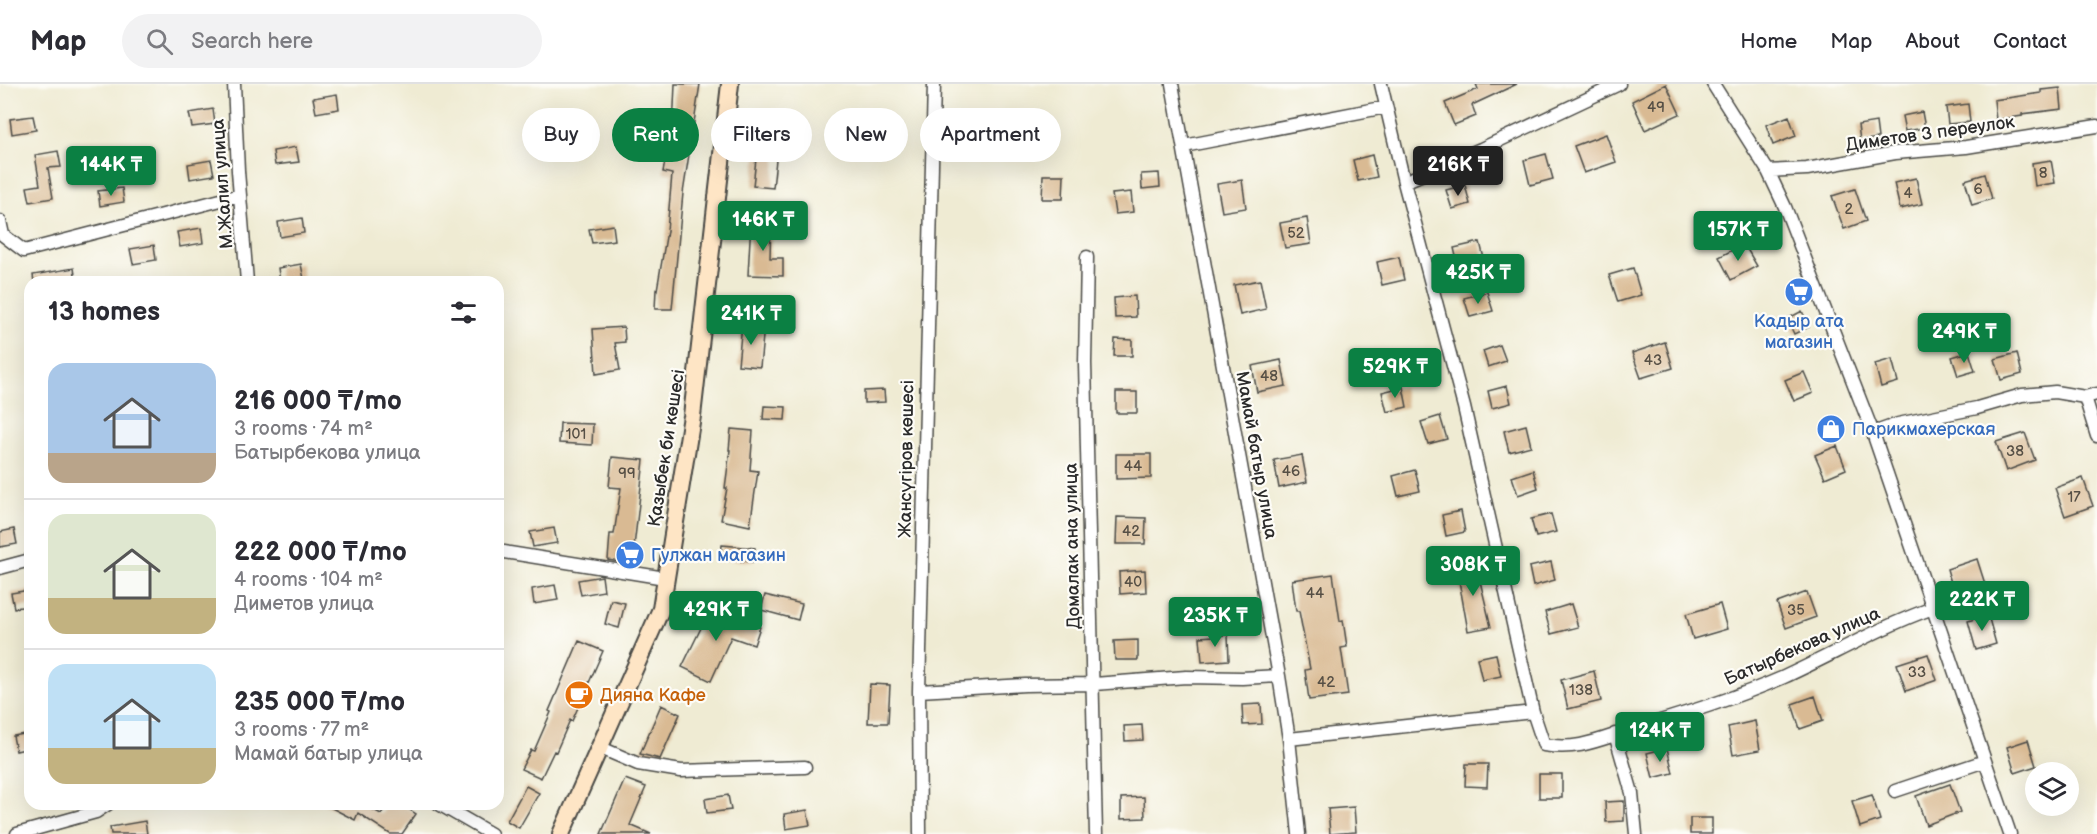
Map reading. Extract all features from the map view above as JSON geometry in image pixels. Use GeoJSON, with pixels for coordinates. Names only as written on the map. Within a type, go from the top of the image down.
{"type":"FeatureCollection","features":[{"type":"Feature","properties":{"kind":"main road","name":"Қазыбек би көшесі"},"geometry":{"type":"LineString","coordinates":[[561,834],[661,609],[692,416],[730,84]]}},
{"type":"Feature","properties":{"kind":"street","name":"М.Жалил улица"},"geometry":{"type":"LineString","coordinates":[[234,84],[247,276]]}},
{"type":"Feature","properties":{"kind":"street","name":"Жансүгіров көшесі"},"geometry":{"type":"LineString","coordinates":[[920,834],[918,691],[934,84]]}},
{"type":"Feature","properties":{"kind":"street","name":"Мамай батыр улица"},"geometry":{"type":"LineString","coordinates":[[1172,84],[1279,676],[1289,739],[1299,834]]}},
{"type":"Feature","properties":{"kind":"street","name":"Батырбекова улица"},"geometry":{"type":"LineString","coordinates":[[1381,84],[1404,182],[1464,407],[1533,712],[1544,745],[1563,748],[1586,745],[1727,699],[1782,677],[1869,637],[1900,620],[1934,608]]}},
{"type":"Feature","properties":{"kind":"street"},"geometry":{"type":"LineString","coordinates":[[1404,182],[1481,149],[1619,84]]}},
{"type":"Feature","properties":{"kind":"street"},"geometry":{"type":"LineString","coordinates":[[1713,84],[1768,171],[1785,207],[1873,433],[2010,834]]}},
{"type":"Feature","properties":{"kind":"street"},"geometry":{"type":"LineString","coordinates":[[1184,146],[1386,107]]}},
{"type":"Feature","properties":{"kind":"street","name":"Диметов 3 переулок"},"geometry":{"type":"LineString","coordinates":[[1768,171],[1807,169],[1895,153],[1966,147],[2097,126]]}},
{"type":"Feature","properties":{"kind":"street"},"geometry":{"type":"LineString","coordinates":[[0,221],[3,235],[24,251],[240,195]]}},
{"type":"Feature","properties":{"kind":"street","name":"Домалак ана улица"},"geometry":{"type":"LineString","coordinates":[[1087,257],[1086,363],[1096,834]]}},
{"type":"Feature","properties":{"kind":"street"},"geometry":{"type":"LineString","coordinates":[[1873,433],[1898,424],[1977,408],[2022,395],[2055,392],[2091,396],[2097,436]]}},
{"type":"Feature","properties":{"kind":"street"},"geometry":{"type":"LineString","coordinates":[[504,552],[665,579]]}},
{"type":"Feature","properties":{"kind":"street"},"geometry":{"type":"LineString","coordinates":[[0,568],[24,562]]}},
{"type":"Feature","properties":{"kind":"street"},"geometry":{"type":"LineString","coordinates":[[918,691],[1094,684],[1186,677],[1279,676]]}},
{"type":"Feature","properties":{"kind":"street"},"geometry":{"type":"LineString","coordinates":[[1289,739],[1533,712]]}},
{"type":"Feature","properties":{"kind":"street"},"geometry":{"type":"LineString","coordinates":[[1615,734],[1632,793],[1636,834]]}},
{"type":"Feature","properties":{"kind":"street"},"geometry":{"type":"LineString","coordinates":[[601,748],[638,764],[681,771],[805,767]]}},
{"type":"Feature","properties":{"kind":"street"},"geometry":{"type":"LineString","coordinates":[[1895,791],[1985,761]]}},
{"type":"Feature","properties":{"kind":"street"},"geometry":{"type":"LineString","coordinates":[[18,834],[99,810]]}},
{"type":"Feature","properties":{"kind":"street"},"geometry":{"type":"LineString","coordinates":[[449,810],[491,834]]}},
{"type":"Feature","properties":{"kind":"building"},"geometry":{"type":"Polygon","coordinates":[[[675,84],[700,84],[696,108],[674,108],[675,84]]]}},
{"type":"Feature","properties":{"kind":"building"},"geometry":{"type":"Polygon","coordinates":[[[1476,84],[1517,84],[1472,105],[1476,116],[1454,125],[1445,103],[1478,89],[1476,84]]]}},
{"type":"Feature","properties":{"kind":"building"},"geometry":{"type":"Polygon","coordinates":[[[1666,84],[1680,114],[1645,130],[1632,101],[1666,84]]]}},
{"type":"Feature","properties":{"kind":"building"},"geometry":{"type":"Polygon","coordinates":[[[2060,88],[2062,109],[1996,120],[1994,100],[2060,88]]]}},
{"type":"Feature","properties":{"kind":"building"},"geometry":{"type":"Polygon","coordinates":[[[337,94],[339,109],[316,113],[313,98],[337,94]]]}},
{"type":"Feature","properties":{"kind":"building"},"geometry":{"type":"Polygon","coordinates":[[[1968,104],[1970,122],[1948,124],[1946,107],[1968,104]]]}},
{"type":"Feature","properties":{"kind":"building"},"geometry":{"type":"Polygon","coordinates":[[[213,109],[215,124],[192,127],[189,113],[213,109]]]}},
{"type":"Feature","properties":{"kind":"building"},"geometry":{"type":"Polygon","coordinates":[[[1922,112],[1925,128],[1905,131],[1902,116],[1922,112]]]}},
{"type":"Feature","properties":{"kind":"building"},"geometry":{"type":"Polygon","coordinates":[[[33,116],[36,130],[12,134],[10,119],[33,116]]]}},
{"type":"Feature","properties":{"kind":"building"},"geometry":{"type":"Polygon","coordinates":[[[1789,116],[1796,136],[1773,145],[1766,125],[1789,116]]]}},
{"type":"Feature","properties":{"kind":"building"},"geometry":{"type":"Polygon","coordinates":[[[1876,122],[1878,138],[1860,141],[1858,125],[1876,122]]]}},
{"type":"Feature","properties":{"kind":"building"},"geometry":{"type":"Polygon","coordinates":[[[1606,134],[1616,162],[1584,173],[1574,146],[1606,134]]]}},
{"type":"Feature","properties":{"kind":"building"},"geometry":{"type":"Polygon","coordinates":[[[296,147],[299,162],[275,165],[273,151],[296,147]]]}},
{"type":"Feature","properties":{"kind":"building"},"geometry":{"type":"Polygon","coordinates":[[[58,151],[61,167],[48,168],[53,198],[30,202],[27,187],[40,185],[35,155],[58,151]]]}},
{"type":"Feature","properties":{"kind":"building"},"geometry":{"type":"Polygon","coordinates":[[[1546,154],[1553,179],[1530,185],[1524,160],[1546,154]]]}},
{"type":"Feature","properties":{"kind":"building"},"geometry":{"type":"Polygon","coordinates":[[[1372,155],[1377,177],[1358,181],[1353,160],[1372,155]]]}},
{"type":"Feature","properties":{"kind":"building"},"geometry":{"type":"Polygon","coordinates":[[[211,160],[214,175],[190,179],[188,164],[211,160]]]}},
{"type":"Feature","properties":{"kind":"building"},"geometry":{"type":"Polygon","coordinates":[[[2051,160],[2055,183],[2035,186],[2032,163],[2051,160]]]}},
{"type":"Feature","properties":{"kind":"building"},"geometry":{"type":"Polygon","coordinates":[[[665,162],[688,162],[672,309],[655,309],[656,289],[667,231],[672,174],[663,172],[665,162]]]}},
{"type":"Feature","properties":{"kind":"building"},"geometry":{"type":"Polygon","coordinates":[[[756,162],[776,162],[773,188],[753,186],[756,162]]]}},
{"type":"Feature","properties":{"kind":"building"},"geometry":{"type":"Polygon","coordinates":[[[1159,173],[1160,187],[1142,189],[1141,174],[1159,173]]]}},
{"type":"Feature","properties":{"kind":"building"},"geometry":{"type":"Polygon","coordinates":[[[1985,174],[1992,199],[1972,205],[1965,180],[1985,174]]]}},
{"type":"Feature","properties":{"kind":"building"},"geometry":{"type":"Polygon","coordinates":[[[1043,175],[1064,175],[1063,199],[1042,199],[1043,175]]]}},
{"type":"Feature","properties":{"kind":"building"},"geometry":{"type":"Polygon","coordinates":[[[1916,178],[1922,204],[1900,209],[1894,183],[1916,178]]]}},
{"type":"Feature","properties":{"kind":"building"},"geometry":{"type":"Polygon","coordinates":[[[1242,180],[1246,208],[1222,212],[1217,184],[1242,180]]]}},
{"type":"Feature","properties":{"kind":"building"},"geometry":{"type":"Polygon","coordinates":[[[1465,185],[1470,204],[1452,209],[1446,190],[1465,185]]]}},
{"type":"Feature","properties":{"kind":"building"},"geometry":{"type":"Polygon","coordinates":[[[122,188],[124,202],[100,206],[98,191],[122,188]]]}},
{"type":"Feature","properties":{"kind":"building"},"geometry":{"type":"Polygon","coordinates":[[[1855,189],[1866,221],[1844,229],[1832,196],[1855,189]]]}},
{"type":"Feature","properties":{"kind":"building"},"geometry":{"type":"Polygon","coordinates":[[[1131,192],[1133,212],[1115,214],[1112,194],[1131,192]]]}},
{"type":"Feature","properties":{"kind":"building"},"geometry":{"type":"Polygon","coordinates":[[[302,218],[304,233],[280,237],[278,222],[302,218]]]}},
{"type":"Feature","properties":{"kind":"building"},"geometry":{"type":"Polygon","coordinates":[[[1307,218],[1311,244],[1285,248],[1280,223],[1307,218]]]}},
{"type":"Feature","properties":{"kind":"building"},"geometry":{"type":"Polygon","coordinates":[[[751,221],[771,221],[770,258],[783,258],[783,276],[748,275],[751,221]]]}},
{"type":"Feature","properties":{"kind":"building"},"geometry":{"type":"Polygon","coordinates":[[[613,225],[615,240],[592,243],[589,229],[613,225]]]}},
{"type":"Feature","properties":{"kind":"building"},"geometry":{"type":"Polygon","coordinates":[[[201,228],[203,243],[180,247],[177,232],[201,228]]]}},
{"type":"Feature","properties":{"kind":"building"},"geometry":{"type":"Polygon","coordinates":[[[1480,242],[1486,267],[1460,273],[1454,248],[1480,242]]]}},
{"type":"Feature","properties":{"kind":"building"},"geometry":{"type":"Polygon","coordinates":[[[1744,244],[1757,266],[1731,280],[1719,257],[1744,244]]]}},
{"type":"Feature","properties":{"kind":"building"},"geometry":{"type":"Polygon","coordinates":[[[154,245],[156,260],[133,264],[130,249],[154,245]]]}},
{"type":"Feature","properties":{"kind":"building"},"geometry":{"type":"Polygon","coordinates":[[[1399,257],[1404,280],[1382,285],[1377,262],[1399,257]]]}},
{"type":"Feature","properties":{"kind":"building"},"geometry":{"type":"Polygon","coordinates":[[[301,264],[303,276],[279,276],[278,268],[301,264]]]}},
{"type":"Feature","properties":{"kind":"building"},"geometry":{"type":"Polygon","coordinates":[[[74,268],[75,276],[33,276],[74,268]]]}},
{"type":"Feature","properties":{"kind":"building"},"geometry":{"type":"Polygon","coordinates":[[[1633,268],[1641,295],[1618,302],[1609,275],[1633,268]]]}},
{"type":"Feature","properties":{"kind":"building"},"geometry":{"type":"Polygon","coordinates":[[[1260,280],[1266,309],[1240,315],[1234,285],[1260,280]]]}},
{"type":"Feature","properties":{"kind":"building"},"geometry":{"type":"Polygon","coordinates":[[[1487,292],[1493,311],[1470,317],[1464,298],[1487,292]]]}},
{"type":"Feature","properties":{"kind":"building"},"geometry":{"type":"Polygon","coordinates":[[[1135,296],[1136,317],[1115,318],[1114,298],[1135,296]]]}},
{"type":"Feature","properties":{"kind":"building"},"geometry":{"type":"Polygon","coordinates":[[[1802,311],[1809,327],[1794,334],[1787,319],[1802,311]]]}},
{"type":"Feature","properties":{"kind":"building"},"geometry":{"type":"Polygon","coordinates":[[[742,324],[764,326],[760,367],[738,365],[742,324]]]}},
{"type":"Feature","properties":{"kind":"building"},"geometry":{"type":"Polygon","coordinates":[[[624,327],[625,342],[615,343],[620,370],[596,374],[593,329],[624,327]]]}},
{"type":"Feature","properties":{"kind":"building"},"geometry":{"type":"Polygon","coordinates":[[[1115,339],[1132,340],[1132,356],[1114,356],[1115,339]]]}},
{"type":"Feature","properties":{"kind":"building"},"geometry":{"type":"Polygon","coordinates":[[[1665,342],[1673,368],[1641,378],[1632,353],[1665,342]]]}},
{"type":"Feature","properties":{"kind":"building"},"geometry":{"type":"Polygon","coordinates":[[[1500,345],[1506,361],[1488,367],[1483,351],[1500,345]]]}},
{"type":"Feature","properties":{"kind":"building"},"geometry":{"type":"Polygon","coordinates":[[[1969,352],[1975,371],[1958,376],[1952,357],[1969,352]]]}},
{"type":"Feature","properties":{"kind":"building"},"geometry":{"type":"Polygon","coordinates":[[[2017,353],[2022,374],[2001,380],[1995,359],[2017,353]]]}},
{"type":"Feature","properties":{"kind":"building"},"geometry":{"type":"Polygon","coordinates":[[[1892,359],[1898,382],[1881,387],[1875,364],[1892,359]]]}},
{"type":"Feature","properties":{"kind":"building"},"geometry":{"type":"Polygon","coordinates":[[[1281,360],[1286,386],[1257,392],[1252,366],[1281,360]]]}},
{"type":"Feature","properties":{"kind":"building"},"geometry":{"type":"Polygon","coordinates":[[[1804,372],[1813,393],[1794,401],[1785,380],[1804,372]]]}},
{"type":"Feature","properties":{"kind":"building"},"geometry":{"type":"Polygon","coordinates":[[[1507,386],[1511,403],[1492,408],[1488,391],[1507,386]]]}},
{"type":"Feature","properties":{"kind":"building"},"geometry":{"type":"Polygon","coordinates":[[[1403,387],[1407,407],[1387,412],[1382,392],[1403,387]]]}},
{"type":"Feature","properties":{"kind":"building"},"geometry":{"type":"Polygon","coordinates":[[[884,390],[885,402],[864,403],[864,391],[884,390]]]}},
{"type":"Feature","properties":{"kind":"building"},"geometry":{"type":"Polygon","coordinates":[[[1116,392],[1137,392],[1137,413],[1116,413],[1116,392]]]}},
{"type":"Feature","properties":{"kind":"building"},"geometry":{"type":"Polygon","coordinates":[[[764,406],[786,407],[785,420],[763,419],[764,406]]]}},
{"type":"Feature","properties":{"kind":"building"},"geometry":{"type":"Polygon","coordinates":[[[1440,416],[1447,439],[1428,444],[1421,422],[1440,416]]]}},
{"type":"Feature","properties":{"kind":"building"},"geometry":{"type":"Polygon","coordinates":[[[560,423],[593,424],[592,445],[559,443],[560,423]]]}},
{"type":"Feature","properties":{"kind":"building"},"geometry":{"type":"Polygon","coordinates":[[[1526,425],[1531,446],[1509,452],[1504,431],[1526,425]]]}},
{"type":"Feature","properties":{"kind":"building"},"geometry":{"type":"Polygon","coordinates":[[[731,429],[753,431],[750,470],[758,471],[750,526],[721,520],[727,488],[725,488],[731,429]]]}},
{"type":"Feature","properties":{"kind":"building"},"geometry":{"type":"Polygon","coordinates":[[[2025,433],[2035,460],[2006,471],[1996,442],[2025,433]]]}},
{"type":"Feature","properties":{"kind":"building"},"geometry":{"type":"Polygon","coordinates":[[[1837,446],[1846,469],[1825,478],[1815,455],[1837,446]]]}},
{"type":"Feature","properties":{"kind":"building"},"geometry":{"type":"Polygon","coordinates":[[[1116,454],[1151,454],[1151,478],[1116,479],[1116,454]]]}},
{"type":"Feature","properties":{"kind":"building"},"geometry":{"type":"Polygon","coordinates":[[[1302,455],[1307,482],[1279,488],[1274,460],[1302,455]]]}},
{"type":"Feature","properties":{"kind":"building"},"geometry":{"type":"Polygon","coordinates":[[[612,457],[644,460],[632,564],[608,560],[610,534],[614,534],[621,488],[609,487],[612,457]]]}},
{"type":"Feature","properties":{"kind":"building"},"geometry":{"type":"Polygon","coordinates":[[[1415,470],[1420,491],[1398,496],[1393,476],[1415,470]]]}},
{"type":"Feature","properties":{"kind":"building"},"geometry":{"type":"Polygon","coordinates":[[[1533,470],[1538,488],[1518,495],[1512,477],[1533,470]]]}},
{"type":"Feature","properties":{"kind":"building"},"geometry":{"type":"Polygon","coordinates":[[[2083,478],[2093,506],[2065,516],[2055,488],[2083,478]]]}},
{"type":"Feature","properties":{"kind":"building"},"geometry":{"type":"Polygon","coordinates":[[[1461,511],[1465,532],[1446,536],[1442,515],[1461,511]]]}},
{"type":"Feature","properties":{"kind":"building"},"geometry":{"type":"Polygon","coordinates":[[[1551,514],[1556,532],[1536,537],[1531,519],[1551,514]]]}},
{"type":"Feature","properties":{"kind":"building"},"geometry":{"type":"Polygon","coordinates":[[[1117,517],[1146,518],[1145,544],[1116,544],[1117,517]]]}},
{"type":"Feature","properties":{"kind":"building"},"geometry":{"type":"Polygon","coordinates":[[[554,528],[557,543],[533,547],[530,532],[554,528]]]}},
{"type":"Feature","properties":{"kind":"building"},"geometry":{"type":"Polygon","coordinates":[[[14,529],[17,544],[0,547],[0,532],[14,529]]]}},
{"type":"Feature","properties":{"kind":"building"},"geometry":{"type":"Polygon","coordinates":[[[722,545],[755,548],[753,562],[720,559],[722,545]]]}},
{"type":"Feature","properties":{"kind":"building"},"geometry":{"type":"Polygon","coordinates":[[[1977,559],[1985,584],[1954,593],[1947,569],[1977,559]]]}},
{"type":"Feature","properties":{"kind":"building"},"geometry":{"type":"Polygon","coordinates":[[[1475,560],[1491,627],[1468,631],[1456,564],[1475,560]]]}},
{"type":"Feature","properties":{"kind":"building"},"geometry":{"type":"Polygon","coordinates":[[[1551,562],[1555,580],[1533,586],[1529,567],[1551,562]]]}},
{"type":"Feature","properties":{"kind":"building"},"geometry":{"type":"Polygon","coordinates":[[[1145,570],[1146,592],[1120,594],[1119,572],[1145,570]]]}},
{"type":"Feature","properties":{"kind":"building"},"geometry":{"type":"Polygon","coordinates":[[[1333,574],[1340,621],[1343,620],[1347,647],[1341,648],[1348,695],[1309,700],[1305,670],[1310,669],[1299,611],[1296,611],[1292,580],[1333,574]]]}},
{"type":"Feature","properties":{"kind":"building"},"geometry":{"type":"Polygon","coordinates":[[[602,576],[604,591],[581,595],[578,580],[602,576]]]}},
{"type":"Feature","properties":{"kind":"building"},"geometry":{"type":"Polygon","coordinates":[[[555,585],[558,600],[534,604],[532,589],[555,585]]]}},
{"type":"Feature","properties":{"kind":"building"},"geometry":{"type":"Polygon","coordinates":[[[24,591],[24,607],[14,608],[11,593],[24,591]]]}},
{"type":"Feature","properties":{"kind":"building"},"geometry":{"type":"Polygon","coordinates":[[[1807,592],[1816,617],[1786,628],[1777,603],[1807,592]]]}},
{"type":"Feature","properties":{"kind":"building"},"geometry":{"type":"Polygon","coordinates":[[[765,595],[802,604],[798,620],[761,610],[765,595]]]}},
{"type":"Feature","properties":{"kind":"building"},"geometry":{"type":"Polygon","coordinates":[[[611,600],[625,603],[619,628],[605,624],[611,600]]]}},
{"type":"Feature","properties":{"kind":"building"},"geometry":{"type":"Polygon","coordinates":[[[1571,604],[1578,627],[1551,634],[1545,612],[1571,604]]]}},
{"type":"Feature","properties":{"kind":"building"},"geometry":{"type":"Polygon","coordinates":[[[1720,604],[1727,629],[1693,639],[1686,614],[1720,604]]]}},
{"type":"Feature","properties":{"kind":"building"},"geometry":{"type":"Polygon","coordinates":[[[704,609],[760,627],[754,645],[731,637],[711,681],[682,667],[701,628],[698,627],[704,609]]]}},
{"type":"Feature","properties":{"kind":"building"},"geometry":{"type":"Polygon","coordinates":[[[1988,615],[1996,644],[1976,650],[1968,621],[1988,615]]]}},
{"type":"Feature","properties":{"kind":"building"},"geometry":{"type":"Polygon","coordinates":[[[1228,635],[1229,660],[1202,662],[1200,637],[1228,635]]]}},
{"type":"Feature","properties":{"kind":"building"},"geometry":{"type":"Polygon","coordinates":[[[1138,640],[1138,660],[1115,660],[1114,641],[1138,640]]]}},
{"type":"Feature","properties":{"kind":"building"},"geometry":{"type":"Polygon","coordinates":[[[579,641],[603,651],[572,721],[570,720],[541,778],[521,769],[531,750],[534,751],[579,641]]]}},
{"type":"Feature","properties":{"kind":"building"},"geometry":{"type":"Polygon","coordinates":[[[1496,654],[1501,676],[1482,680],[1477,658],[1496,654]]]}},
{"type":"Feature","properties":{"kind":"building"},"geometry":{"type":"Polygon","coordinates":[[[1928,654],[1937,680],[1906,691],[1897,664],[1928,654]]]}},
{"type":"Feature","properties":{"kind":"building"},"geometry":{"type":"Polygon","coordinates":[[[1594,671],[1601,701],[1568,709],[1561,680],[1594,671]]]}},
{"type":"Feature","properties":{"kind":"building"},"geometry":{"type":"Polygon","coordinates":[[[870,684],[890,685],[888,723],[868,723],[870,684]]]}},
{"type":"Feature","properties":{"kind":"building"},"geometry":{"type":"Polygon","coordinates":[[[1815,696],[1823,721],[1800,729],[1792,704],[1815,696]]]}},
{"type":"Feature","properties":{"kind":"building"},"geometry":{"type":"Polygon","coordinates":[[[1261,704],[1262,724],[1243,725],[1242,705],[1261,704]]]}},
{"type":"Feature","properties":{"kind":"building"},"geometry":{"type":"Polygon","coordinates":[[[661,705],[680,714],[660,759],[640,754],[661,705]]]}},
{"type":"Feature","properties":{"kind":"building"},"geometry":{"type":"Polygon","coordinates":[[[1755,721],[1760,750],[1733,755],[1728,727],[1755,721]]]}},
{"type":"Feature","properties":{"kind":"building"},"geometry":{"type":"Polygon","coordinates":[[[1142,725],[1143,740],[1125,741],[1124,726],[1142,725]]]}},
{"type":"Feature","properties":{"kind":"building"},"geometry":{"type":"Polygon","coordinates":[[[24,734],[24,749],[16,751],[13,736],[24,734]]]}},
{"type":"Feature","properties":{"kind":"building"},"geometry":{"type":"Polygon","coordinates":[[[2028,740],[2035,762],[2025,762],[2025,770],[2015,773],[2007,747],[2028,740]]]}},
{"type":"Feature","properties":{"kind":"building"},"geometry":{"type":"Polygon","coordinates":[[[1667,748],[1673,773],[1653,778],[1647,753],[1667,748]]]}},
{"type":"Feature","properties":{"kind":"building"},"geometry":{"type":"Polygon","coordinates":[[[1466,764],[1488,764],[1487,787],[1465,786],[1466,764]]]}},
{"type":"Feature","properties":{"kind":"building"},"geometry":{"type":"Polygon","coordinates":[[[1539,774],[1562,774],[1562,798],[1539,798],[1539,774]]]}},
{"type":"Feature","properties":{"kind":"building"},"geometry":{"type":"Polygon","coordinates":[[[625,779],[646,787],[630,825],[651,834],[601,834],[625,779]]]}},
{"type":"Feature","properties":{"kind":"building"},"geometry":{"type":"Polygon","coordinates":[[[1950,784],[1960,812],[1926,825],[1916,796],[1950,784]]]}},
{"type":"Feature","properties":{"kind":"building"},"geometry":{"type":"Polygon","coordinates":[[[526,786],[539,793],[519,828],[507,821],[526,786]]]}},
{"type":"Feature","properties":{"kind":"building"},"geometry":{"type":"Polygon","coordinates":[[[728,795],[731,810],[707,813],[705,799],[728,795]]]}},
{"type":"Feature","properties":{"kind":"building"},"geometry":{"type":"Polygon","coordinates":[[[1872,795],[1880,820],[1860,827],[1852,801],[1872,795]]]}},
{"type":"Feature","properties":{"kind":"building"},"geometry":{"type":"Polygon","coordinates":[[[1144,797],[1145,818],[1121,819],[1121,798],[1144,797]]]}},
{"type":"Feature","properties":{"kind":"building"},"geometry":{"type":"Polygon","coordinates":[[[1624,801],[1624,821],[1606,822],[1605,802],[1624,801]]]}},
{"type":"Feature","properties":{"kind":"building"},"geometry":{"type":"Polygon","coordinates":[[[1354,807],[1356,832],[1330,834],[1328,809],[1354,807]]]}},
{"type":"Feature","properties":{"kind":"building"},"geometry":{"type":"Polygon","coordinates":[[[336,810],[374,810],[381,814],[384,810],[410,810],[416,814],[402,834],[390,834],[358,813],[355,820],[336,810]]]}},
{"type":"Feature","properties":{"kind":"building"},"geometry":{"type":"Polygon","coordinates":[[[807,810],[810,825],[786,829],[784,814],[807,810]]]}},
{"type":"Feature","properties":{"kind":"building"},"geometry":{"type":"Polygon","coordinates":[[[1690,818],[1712,818],[1712,834],[1690,834],[1690,818]]]}},
{"type":"Feature","properties":{"kind":"building"},"geometry":{"type":"Polygon","coordinates":[[[145,821],[147,834],[111,834],[110,827],[145,821]]]}},
{"type":"Feature","properties":{"kind":"place","name":"Кадыр ата магазин"},"geometry":{"type":"Point","coordinates":[1799,292]}},
{"type":"Feature","properties":{"kind":"place","name":"Парикмахерская"},"geometry":{"type":"Point","coordinates":[1831,429]}},
{"type":"Feature","properties":{"kind":"place","name":"Гулжан магазин"},"geometry":{"type":"Point","coordinates":[630,555]}},
{"type":"Feature","properties":{"kind":"place","name":"Дияна Кафе"},"geometry":{"type":"Point","coordinates":[579,695]}}]}
